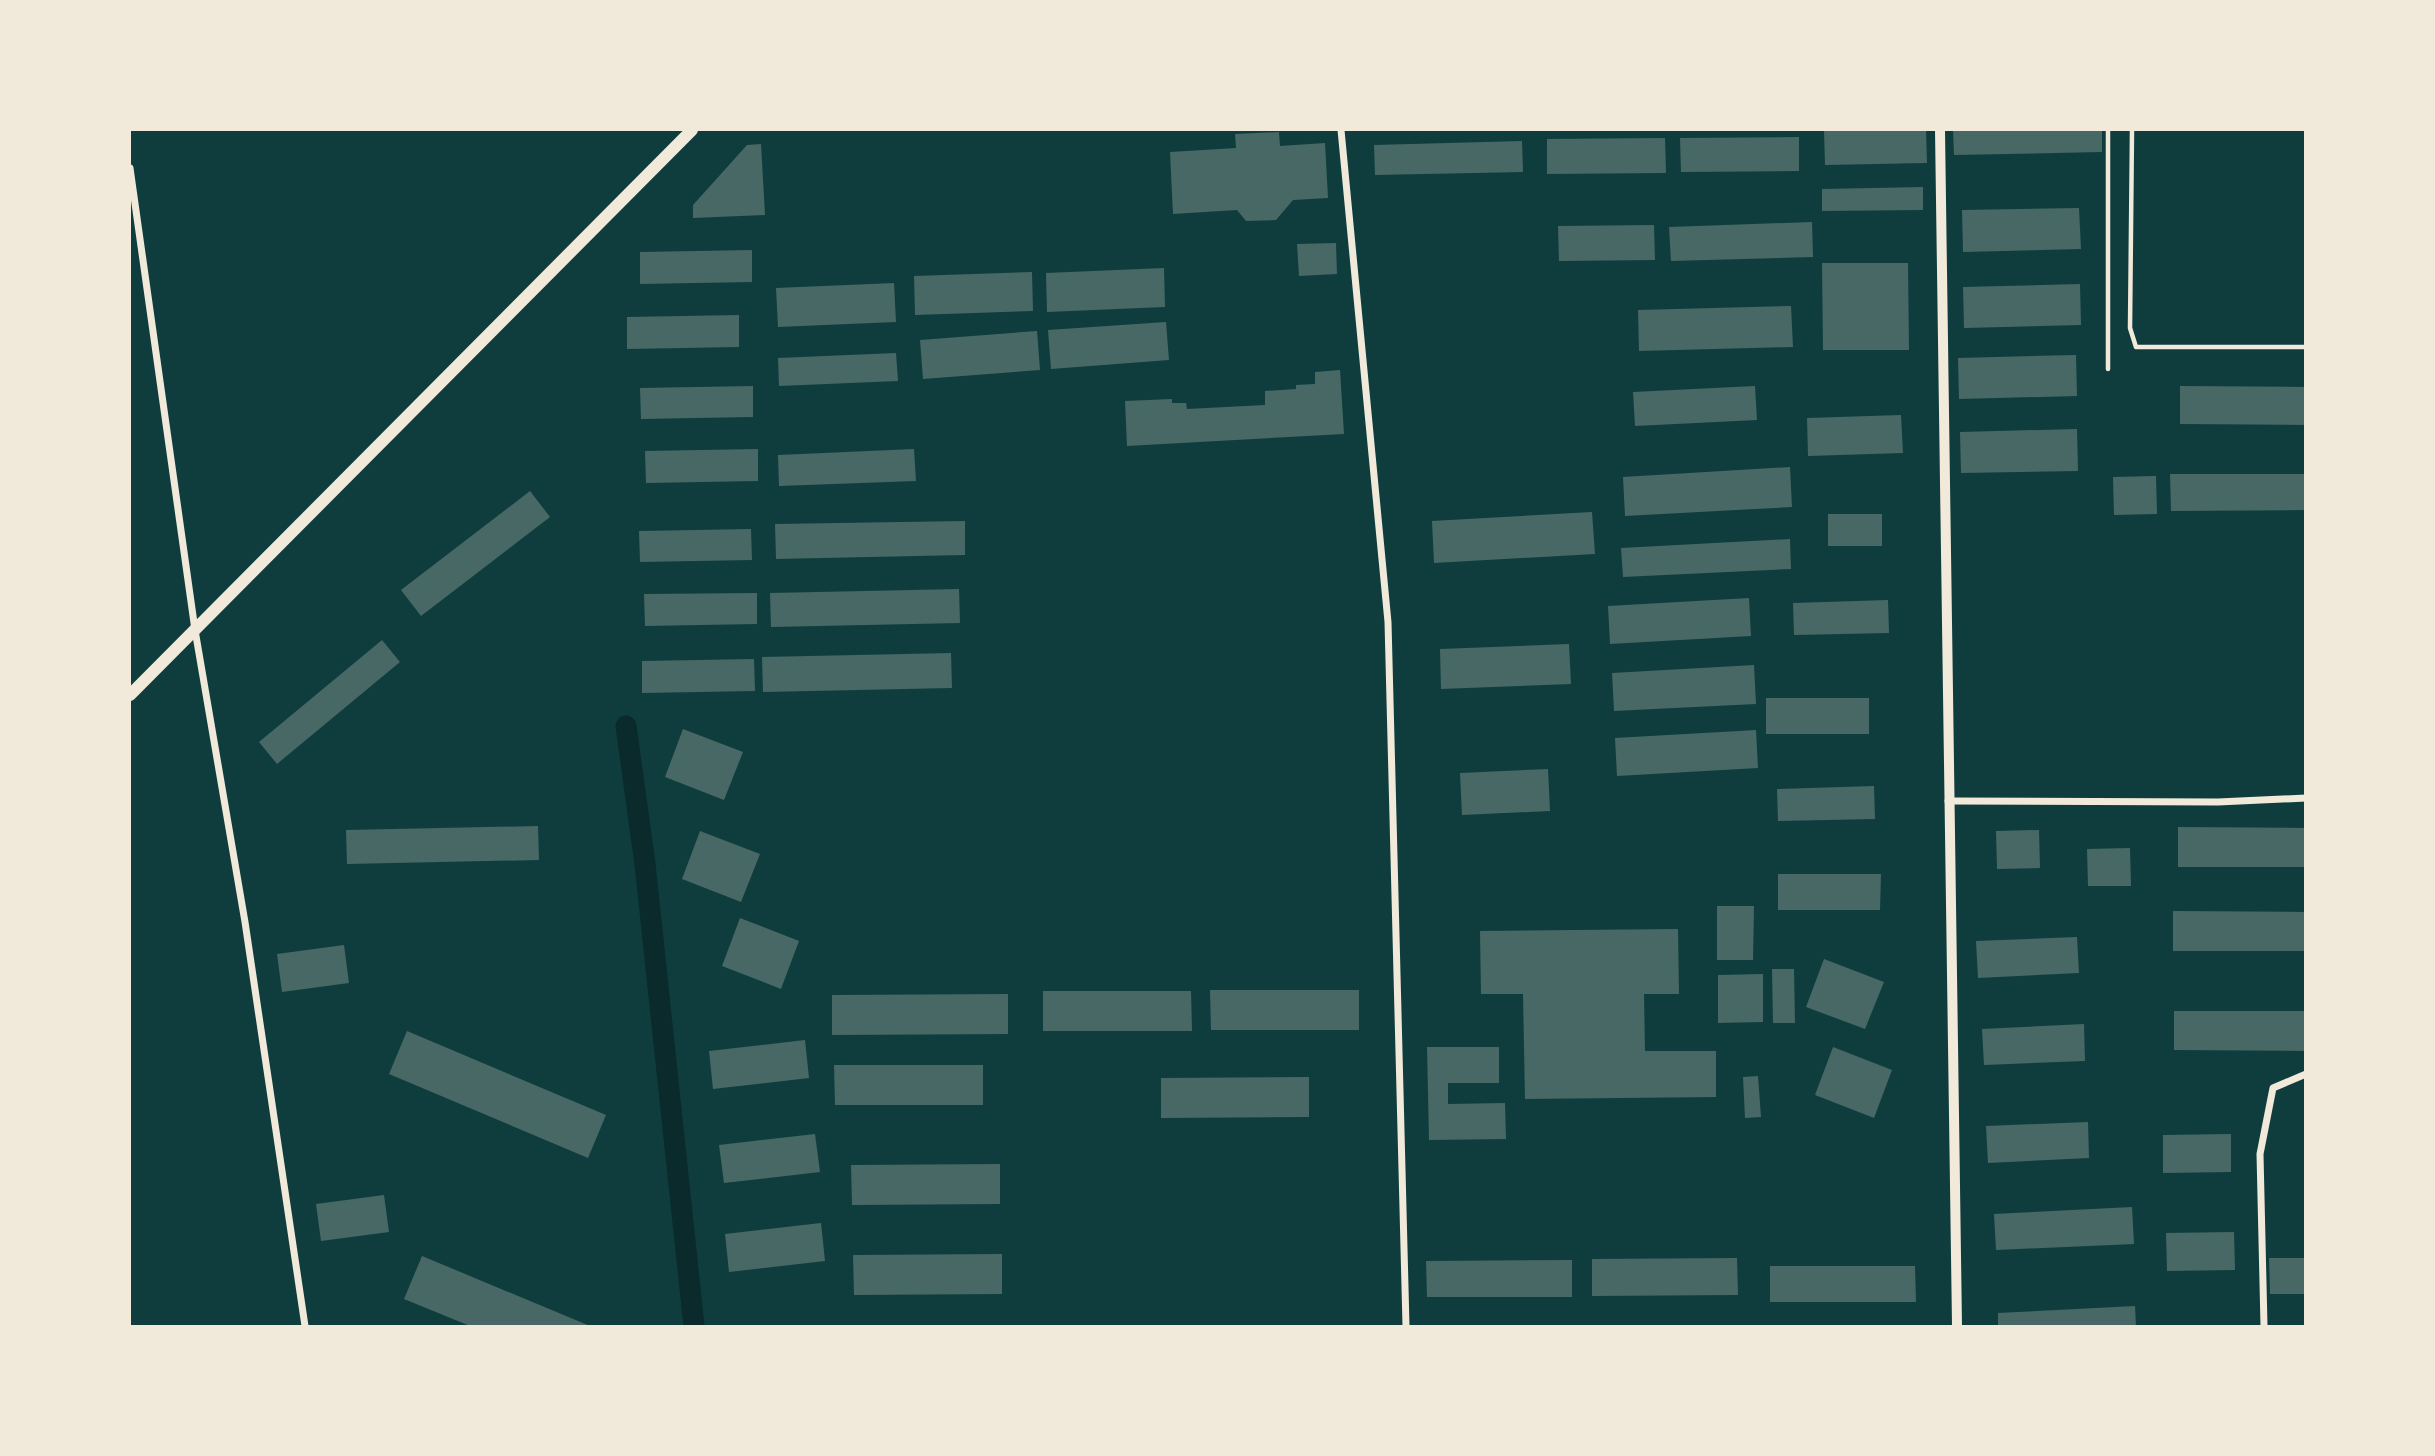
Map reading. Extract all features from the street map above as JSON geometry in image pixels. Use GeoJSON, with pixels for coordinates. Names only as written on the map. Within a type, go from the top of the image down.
{"type":"FeatureCollection","features":[{"type":"Feature","properties":{"kind":"main road"},"geometry":{"type":"LineString","coordinates":[[130,695],[692,130]]}},
{"type":"Feature","properties":{"kind":"street"},"geometry":{"type":"LineString","coordinates":[[1341,130],[1388,622],[1406,1326]]}},
{"type":"Feature","properties":{"kind":"street"},"geometry":{"type":"LineString","coordinates":[[1940,130],[1957,1326]]}},
{"type":"Feature","properties":{"kind":"street"},"geometry":{"type":"LineString","coordinates":[[130,168],[195,630],[245,922],[305,1326]]}},
{"type":"Feature","properties":{"kind":"street"},"geometry":{"type":"LineString","coordinates":[[1948,801],[2218,802],[2305,798]]}},
{"type":"Feature","properties":{"kind":"street"},"geometry":{"type":"LineString","coordinates":[[2264,1326],[2260,1153],[2273,1087],[2305,1074]]}},
{"type":"Feature","properties":{"kind":"lane"},"geometry":{"type":"LineString","coordinates":[[2108,130],[2108,369]]}},
{"type":"Feature","properties":{"kind":"lane"},"geometry":{"type":"LineString","coordinates":[[2132,130],[2130,328],[2136,347],[2305,347]]}},
{"type":"Feature","properties":{"kind":"building"},"geometry":{"type":"Polygon","coordinates":[[[1926,130],[1927,163],[1825,165],[1824,131],[1926,130]]]}},
{"type":"Feature","properties":{"kind":"building"},"geometry":{"type":"Polygon","coordinates":[[[1953,130],[2102,130],[2102,152],[1954,155],[1953,130]]]}},
{"type":"Feature","properties":{"kind":"building"},"geometry":{"type":"Polygon","coordinates":[[[1279,132],[1280,146],[1325,143],[1328,198],[1293,200],[1276,220],[1246,221],[1237,210],[1173,214],[1170,152],[1236,148],[1235,134],[1279,132]]]}},
{"type":"Feature","properties":{"kind":"building"},"geometry":{"type":"Polygon","coordinates":[[[1799,137],[1799,171],[1681,172],[1680,138],[1799,137]]]}},
{"type":"Feature","properties":{"kind":"building"},"geometry":{"type":"Polygon","coordinates":[[[1665,138],[1666,173],[1547,174],[1547,139],[1665,138]]]}},
{"type":"Feature","properties":{"kind":"building"},"geometry":{"type":"Polygon","coordinates":[[[1522,141],[1523,172],[1375,175],[1374,145],[1522,141]]]}},
{"type":"Feature","properties":{"kind":"building"},"geometry":{"type":"Polygon","coordinates":[[[761,144],[765,215],[693,218],[693,205],[747,145],[761,144]]]}},
{"type":"Feature","properties":{"kind":"building"},"geometry":{"type":"Polygon","coordinates":[[[1923,187],[1923,210],[1822,211],[1822,189],[1923,187]]]}},
{"type":"Feature","properties":{"kind":"building"},"geometry":{"type":"Polygon","coordinates":[[[2079,208],[2081,249],[1963,252],[1962,210],[2079,208]]]}},
{"type":"Feature","properties":{"kind":"building"},"geometry":{"type":"Polygon","coordinates":[[[1812,222],[1813,257],[1671,261],[1669,227],[1812,222]]]}},
{"type":"Feature","properties":{"kind":"building"},"geometry":{"type":"Polygon","coordinates":[[[1654,225],[1655,260],[1559,261],[1558,226],[1654,225]]]}},
{"type":"Feature","properties":{"kind":"building"},"geometry":{"type":"Polygon","coordinates":[[[1336,243],[1337,274],[1299,276],[1297,244],[1336,243]]]}},
{"type":"Feature","properties":{"kind":"building"},"geometry":{"type":"Polygon","coordinates":[[[752,250],[752,282],[640,284],[640,252],[752,250]]]}},
{"type":"Feature","properties":{"kind":"building"},"geometry":{"type":"Polygon","coordinates":[[[1822,263],[1908,263],[1909,350],[1823,350],[1822,263]]]}},
{"type":"Feature","properties":{"kind":"building"},"geometry":{"type":"Polygon","coordinates":[[[1164,268],[1165,307],[1047,312],[1046,273],[1164,268]]]}},
{"type":"Feature","properties":{"kind":"building"},"geometry":{"type":"Polygon","coordinates":[[[1032,272],[1033,311],[915,315],[914,276],[1032,272]]]}},
{"type":"Feature","properties":{"kind":"building"},"geometry":{"type":"Polygon","coordinates":[[[894,283],[896,322],[778,327],[776,288],[894,283]]]}},
{"type":"Feature","properties":{"kind":"building"},"geometry":{"type":"Polygon","coordinates":[[[2080,284],[2081,325],[1964,328],[1963,287],[2080,284]]]}},
{"type":"Feature","properties":{"kind":"building"},"geometry":{"type":"Polygon","coordinates":[[[1791,306],[1793,347],[1639,351],[1638,310],[1791,306]]]}},
{"type":"Feature","properties":{"kind":"building"},"geometry":{"type":"Polygon","coordinates":[[[739,315],[739,347],[627,349],[627,317],[739,315]]]}},
{"type":"Feature","properties":{"kind":"building"},"geometry":{"type":"Polygon","coordinates":[[[1166,322],[1169,360],[1051,369],[1048,330],[1166,322]]]}},
{"type":"Feature","properties":{"kind":"building"},"geometry":{"type":"Polygon","coordinates":[[[1037,331],[1040,370],[923,379],[920,340],[1037,331]]]}},
{"type":"Feature","properties":{"kind":"building"},"geometry":{"type":"Polygon","coordinates":[[[896,353],[898,381],[779,386],[778,358],[896,353]]]}},
{"type":"Feature","properties":{"kind":"building"},"geometry":{"type":"Polygon","coordinates":[[[2076,355],[2077,396],[1959,399],[1958,358],[2076,355]]]}},
{"type":"Feature","properties":{"kind":"building"},"geometry":{"type":"Polygon","coordinates":[[[1340,370],[1344,434],[1127,446],[1125,401],[1172,399],[1172,403],[1186,403],[1187,409],[1265,405],[1265,391],[1296,389],[1296,385],[1315,384],[1315,372],[1340,370]]]}},
{"type":"Feature","properties":{"kind":"building"},"geometry":{"type":"Polygon","coordinates":[[[753,386],[753,417],[641,419],[640,388],[753,386]]]}},
{"type":"Feature","properties":{"kind":"building"},"geometry":{"type":"Polygon","coordinates":[[[1755,386],[1757,420],[1635,426],[1633,392],[1755,386]]]}},
{"type":"Feature","properties":{"kind":"building"},"geometry":{"type":"Polygon","coordinates":[[[2180,386],[2306,387],[2306,425],[2180,424],[2180,386]]]}},
{"type":"Feature","properties":{"kind":"building"},"geometry":{"type":"Polygon","coordinates":[[[1901,415],[1903,453],[1808,456],[1807,418],[1901,415]]]}},
{"type":"Feature","properties":{"kind":"building"},"geometry":{"type":"Polygon","coordinates":[[[2077,429],[2078,471],[1961,473],[1960,432],[2077,429]]]}},
{"type":"Feature","properties":{"kind":"building"},"geometry":{"type":"Polygon","coordinates":[[[758,449],[758,481],[646,483],[645,451],[758,449]]]}},
{"type":"Feature","properties":{"kind":"building"},"geometry":{"type":"Polygon","coordinates":[[[914,449],[916,481],[779,486],[778,455],[914,449]]]}},
{"type":"Feature","properties":{"kind":"building"},"geometry":{"type":"Polygon","coordinates":[[[1790,467],[1792,507],[1625,516],[1623,477],[1790,467]]]}},
{"type":"Feature","properties":{"kind":"building"},"geometry":{"type":"Polygon","coordinates":[[[2170,474],[2306,474],[2306,510],[2171,511],[2170,474]]]}},
{"type":"Feature","properties":{"kind":"building"},"geometry":{"type":"Polygon","coordinates":[[[2156,476],[2157,514],[2114,515],[2113,477],[2156,476]]]}},
{"type":"Feature","properties":{"kind":"building"},"geometry":{"type":"Polygon","coordinates":[[[530,491],[550,517],[421,616],[401,590],[530,491]]]}},
{"type":"Feature","properties":{"kind":"building"},"geometry":{"type":"Polygon","coordinates":[[[1592,512],[1595,554],[1434,563],[1432,521],[1592,512]]]}},
{"type":"Feature","properties":{"kind":"building"},"geometry":{"type":"Polygon","coordinates":[[[1828,514],[1882,514],[1882,546],[1828,546],[1828,514]]]}},
{"type":"Feature","properties":{"kind":"building"},"geometry":{"type":"Polygon","coordinates":[[[965,521],[965,555],[776,559],[775,524],[965,521]]]}},
{"type":"Feature","properties":{"kind":"building"},"geometry":{"type":"Polygon","coordinates":[[[751,529],[752,560],[640,562],[639,531],[751,529]]]}},
{"type":"Feature","properties":{"kind":"building"},"geometry":{"type":"Polygon","coordinates":[[[1790,539],[1791,569],[1623,577],[1621,548],[1790,539]]]}},
{"type":"Feature","properties":{"kind":"building"},"geometry":{"type":"Polygon","coordinates":[[[959,589],[960,623],[771,627],[770,593],[959,589]]]}},
{"type":"Feature","properties":{"kind":"building"},"geometry":{"type":"Polygon","coordinates":[[[757,593],[757,624],[645,626],[644,594],[757,593]]]}},
{"type":"Feature","properties":{"kind":"building"},"geometry":{"type":"Polygon","coordinates":[[[1749,598],[1751,636],[1610,644],[1608,606],[1749,598]]]}},
{"type":"Feature","properties":{"kind":"building"},"geometry":{"type":"Polygon","coordinates":[[[1888,600],[1889,633],[1794,635],[1793,603],[1888,600]]]}},
{"type":"Feature","properties":{"kind":"building"},"geometry":{"type":"Polygon","coordinates":[[[382,640],[400,662],[277,764],[259,742],[382,640]]]}},
{"type":"Feature","properties":{"kind":"building"},"geometry":{"type":"Polygon","coordinates":[[[1569,644],[1571,684],[1441,689],[1440,649],[1569,644]]]}},
{"type":"Feature","properties":{"kind":"building"},"geometry":{"type":"Polygon","coordinates":[[[951,653],[952,688],[763,692],[762,657],[951,653]]]}},
{"type":"Feature","properties":{"kind":"building"},"geometry":{"type":"Polygon","coordinates":[[[754,659],[755,691],[642,693],[642,661],[754,659]]]}},
{"type":"Feature","properties":{"kind":"building"},"geometry":{"type":"Polygon","coordinates":[[[1754,665],[1756,704],[1614,711],[1612,673],[1754,665]]]}},
{"type":"Feature","properties":{"kind":"building"},"geometry":{"type":"Polygon","coordinates":[[[1766,698],[1869,698],[1869,734],[1766,734],[1766,698]]]}},
{"type":"Feature","properties":{"kind":"building"},"geometry":{"type":"Polygon","coordinates":[[[683,729],[743,752],[724,800],[665,777],[683,729]]]}},
{"type":"Feature","properties":{"kind":"building"},"geometry":{"type":"Polygon","coordinates":[[[1756,730],[1758,768],[1617,776],[1615,738],[1756,730]]]}},
{"type":"Feature","properties":{"kind":"building"},"geometry":{"type":"Polygon","coordinates":[[[1548,769],[1550,811],[1462,815],[1460,773],[1548,769]]]}},
{"type":"Feature","properties":{"kind":"building"},"geometry":{"type":"Polygon","coordinates":[[[1874,786],[1875,819],[1778,821],[1777,789],[1874,786]]]}},
{"type":"Feature","properties":{"kind":"building"},"geometry":{"type":"Polygon","coordinates":[[[538,826],[539,860],[347,864],[346,830],[538,826]]]}},
{"type":"Feature","properties":{"kind":"building"},"geometry":{"type":"Polygon","coordinates":[[[2178,827],[2306,828],[2306,867],[2178,867],[2178,827]]]}},
{"type":"Feature","properties":{"kind":"building"},"geometry":{"type":"Polygon","coordinates":[[[2039,830],[2040,868],[1997,869],[1996,831],[2039,830]]]}},
{"type":"Feature","properties":{"kind":"building"},"geometry":{"type":"Polygon","coordinates":[[[700,831],[760,854],[741,902],[682,879],[700,831]]]}},
{"type":"Feature","properties":{"kind":"building"},"geometry":{"type":"Polygon","coordinates":[[[2130,848],[2131,886],[2088,886],[2087,849],[2130,848]]]}},
{"type":"Feature","properties":{"kind":"building"},"geometry":{"type":"Polygon","coordinates":[[[1778,874],[1881,874],[1880,910],[1778,910],[1778,874]]]}},
{"type":"Feature","properties":{"kind":"building"},"geometry":{"type":"Polygon","coordinates":[[[1717,906],[1754,906],[1753,960],[1717,960],[1717,906]]]}},
{"type":"Feature","properties":{"kind":"building"},"geometry":{"type":"Polygon","coordinates":[[[2173,911],[2306,912],[2306,951],[2173,951],[2173,911]]]}},
{"type":"Feature","properties":{"kind":"building"},"geometry":{"type":"Polygon","coordinates":[[[740,918],[799,941],[781,989],[722,966],[740,918]]]}},
{"type":"Feature","properties":{"kind":"building"},"geometry":{"type":"Polygon","coordinates":[[[1678,929],[1679,994],[1644,994],[1645,1051],[1716,1051],[1716,1097],[1525,1099],[1523,994],[1481,994],[1480,931],[1678,929]]]}},
{"type":"Feature","properties":{"kind":"building"},"geometry":{"type":"Polygon","coordinates":[[[2077,937],[2079,973],[1978,978],[1976,941],[2077,937]]]}},
{"type":"Feature","properties":{"kind":"building"},"geometry":{"type":"Polygon","coordinates":[[[344,945],[349,983],[282,992],[277,954],[344,945]]]}},
{"type":"Feature","properties":{"kind":"building"},"geometry":{"type":"Polygon","coordinates":[[[1824,959],[1884,982],[1865,1029],[1806,1007],[1824,959]]]}},
{"type":"Feature","properties":{"kind":"building"},"geometry":{"type":"Polygon","coordinates":[[[1772,969],[1794,969],[1795,1023],[1773,1023],[1772,969]]]}},
{"type":"Feature","properties":{"kind":"building"},"geometry":{"type":"Polygon","coordinates":[[[1763,974],[1763,1022],[1718,1023],[1718,975],[1763,974]]]}},
{"type":"Feature","properties":{"kind":"building"},"geometry":{"type":"Polygon","coordinates":[[[1210,990],[1359,990],[1359,1030],[1211,1030],[1210,990]]]}},
{"type":"Feature","properties":{"kind":"building"},"geometry":{"type":"Polygon","coordinates":[[[1043,991],[1191,991],[1192,1031],[1043,1031],[1043,991]]]}},
{"type":"Feature","properties":{"kind":"building"},"geometry":{"type":"Polygon","coordinates":[[[1008,994],[1008,1034],[832,1035],[832,995],[1008,994]]]}},
{"type":"Feature","properties":{"kind":"building"},"geometry":{"type":"Polygon","coordinates":[[[2174,1011],[2306,1011],[2306,1051],[2174,1050],[2174,1011]]]}},
{"type":"Feature","properties":{"kind":"building"},"geometry":{"type":"Polygon","coordinates":[[[2084,1024],[2085,1061],[1984,1065],[1982,1029],[2084,1024]]]}},
{"type":"Feature","properties":{"kind":"building"},"geometry":{"type":"Polygon","coordinates":[[[407,1031],[606,1115],[588,1158],[389,1074],[407,1031]]]}},
{"type":"Feature","properties":{"kind":"building"},"geometry":{"type":"Polygon","coordinates":[[[805,1040],[809,1078],[713,1089],[709,1051],[805,1040]]]}},
{"type":"Feature","properties":{"kind":"building"},"geometry":{"type":"Polygon","coordinates":[[[1427,1047],[1499,1047],[1499,1083],[1448,1083],[1448,1104],[1505,1103],[1506,1139],[1429,1140],[1427,1047]]]}},
{"type":"Feature","properties":{"kind":"building"},"geometry":{"type":"Polygon","coordinates":[[[1833,1047],[1892,1070],[1874,1118],[1815,1095],[1833,1047]]]}},
{"type":"Feature","properties":{"kind":"building"},"geometry":{"type":"Polygon","coordinates":[[[834,1065],[983,1065],[983,1105],[835,1105],[834,1065]]]}},
{"type":"Feature","properties":{"kind":"building"},"geometry":{"type":"Polygon","coordinates":[[[1758,1076],[1761,1117],[1745,1118],[1743,1077],[1758,1076]]]}},
{"type":"Feature","properties":{"kind":"building"},"geometry":{"type":"Polygon","coordinates":[[[1309,1077],[1309,1117],[1161,1118],[1161,1078],[1309,1077]]]}},
{"type":"Feature","properties":{"kind":"building"},"geometry":{"type":"Polygon","coordinates":[[[2088,1122],[2089,1158],[1988,1163],[1986,1126],[2088,1122]]]}},
{"type":"Feature","properties":{"kind":"building"},"geometry":{"type":"Polygon","coordinates":[[[815,1134],[820,1172],[724,1183],[719,1145],[815,1134]]]}},
{"type":"Feature","properties":{"kind":"building"},"geometry":{"type":"Polygon","coordinates":[[[2231,1134],[2231,1172],[2163,1173],[2163,1135],[2231,1134]]]}},
{"type":"Feature","properties":{"kind":"building"},"geometry":{"type":"Polygon","coordinates":[[[1000,1164],[1000,1204],[852,1205],[851,1165],[1000,1164]]]}},
{"type":"Feature","properties":{"kind":"building"},"geometry":{"type":"Polygon","coordinates":[[[384,1195],[389,1232],[321,1241],[316,1204],[384,1195]]]}},
{"type":"Feature","properties":{"kind":"building"},"geometry":{"type":"Polygon","coordinates":[[[2132,1207],[2134,1244],[1996,1250],[1994,1214],[2132,1207]]]}},
{"type":"Feature","properties":{"kind":"building"},"geometry":{"type":"Polygon","coordinates":[[[821,1223],[825,1261],[729,1272],[725,1234],[821,1223]]]}},
{"type":"Feature","properties":{"kind":"building"},"geometry":{"type":"Polygon","coordinates":[[[2234,1232],[2235,1270],[2167,1271],[2166,1233],[2234,1232]]]}},
{"type":"Feature","properties":{"kind":"building"},"geometry":{"type":"Polygon","coordinates":[[[1002,1254],[1002,1294],[854,1295],[853,1255],[1002,1254]]]}},
{"type":"Feature","properties":{"kind":"building"},"geometry":{"type":"Polygon","coordinates":[[[422,1256],[590,1326],[470,1326],[404,1299],[422,1256]]]}},
{"type":"Feature","properties":{"kind":"building"},"geometry":{"type":"Polygon","coordinates":[[[1737,1258],[1738,1295],[1592,1296],[1592,1259],[1737,1258]]]}},
{"type":"Feature","properties":{"kind":"building"},"geometry":{"type":"Polygon","coordinates":[[[2269,1258],[2306,1258],[2306,1294],[2270,1294],[2269,1258]]]}},
{"type":"Feature","properties":{"kind":"building"},"geometry":{"type":"Polygon","coordinates":[[[1572,1260],[1572,1297],[1427,1297],[1426,1261],[1572,1260]]]}},
{"type":"Feature","properties":{"kind":"building"},"geometry":{"type":"Polygon","coordinates":[[[1770,1266],[1915,1266],[1916,1302],[1770,1302],[1770,1266]]]}},
{"type":"Feature","properties":{"kind":"building"},"geometry":{"type":"Polygon","coordinates":[[[2135,1306],[2136,1326],[1998,1326],[1998,1313],[2135,1306]]]}},
{"type":"Feature","properties":{"kind":"waterway"},"geometry":{"type":"LineString","coordinates":[[626,726],[645,864],[694,1326]]}}]}
